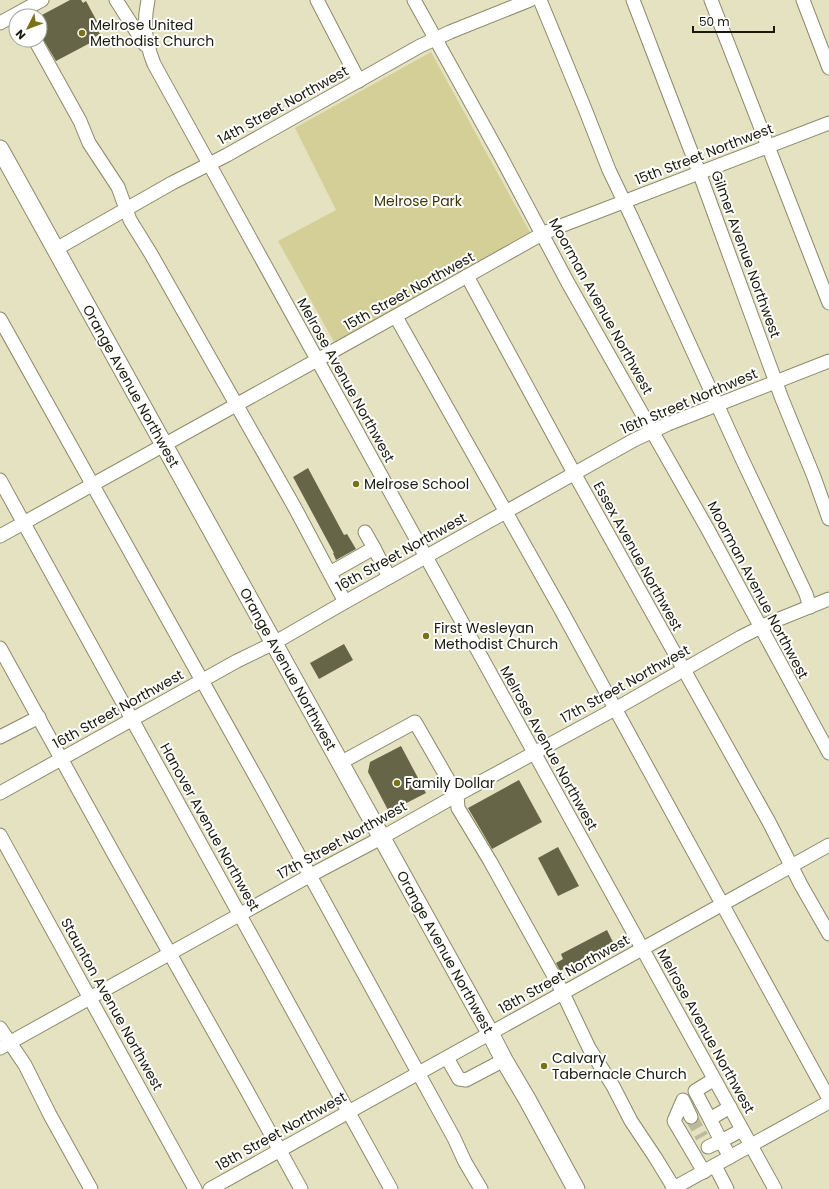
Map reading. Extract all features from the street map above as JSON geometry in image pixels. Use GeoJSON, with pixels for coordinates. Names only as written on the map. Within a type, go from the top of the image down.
{"type":"FeatureCollection","features":[{"type":"Feature","properties":{"kind":"main road","name":"Orange Avenue Northwest"},"geometry":{"type":"LineString","coordinates":[[0,149],[576,1189]]}},
{"type":"Feature","properties":{"kind":"street"},"geometry":{"type":"LineString","coordinates":[[30,8],[42,0]]}},
{"type":"Feature","properties":{"kind":"street"},"geometry":{"type":"LineString","coordinates":[[116,0],[147,48]]}},
{"type":"Feature","properties":{"kind":"street","name":"Melrose Avenue Northwest"},"geometry":{"type":"LineString","coordinates":[[148,0],[144,24],[147,48],[154,64],[713,1080],[730,1107],[775,1189]]}},
{"type":"Feature","properties":{"kind":"street"},"geometry":{"type":"LineString","coordinates":[[317,0],[359,81]]}},
{"type":"Feature","properties":{"kind":"street","name":"Moorman Avenue Northwest"},"geometry":{"type":"LineString","coordinates":[[414,0],[568,284],[703,522],[829,753]]}},
{"type":"Feature","properties":{"kind":"street","name":"14th Street Northwest"},"geometry":{"type":"LineString","coordinates":[[56,249],[436,39],[530,0]]}},
{"type":"Feature","properties":{"kind":"street"},"geometry":{"type":"LineString","coordinates":[[540,0],[609,170],[770,521],[797,575],[810,607]]}},
{"type":"Feature","properties":{"kind":"street","name":"Gilmer Avenue Northwest"},"geometry":{"type":"LineString","coordinates":[[633,0],[829,519]]}},
{"type":"Feature","properties":{"kind":"street"},"geometry":{"type":"LineString","coordinates":[[711,0],[829,303]]}},
{"type":"Feature","properties":{"kind":"street"},"geometry":{"type":"LineString","coordinates":[[803,0],[829,68]]}},
{"type":"Feature","properties":{"kind":"street"},"geometry":{"type":"LineString","coordinates":[[39,48],[80,121],[89,143],[118,187],[126,209],[295,508],[345,602]]}},
{"type":"Feature","properties":{"kind":"street","name":"15th Street Northwest"},"geometry":{"type":"LineString","coordinates":[[0,536],[164,446],[236,404],[396,317],[542,234],[829,122]]}},
{"type":"Feature","properties":{"kind":"street","name":"Essex Avenue Northwest"},"geometry":{"type":"LineString","coordinates":[[467,276],[574,473],[829,934]]}},
{"type":"Feature","properties":{"kind":"street"},"geometry":{"type":"LineString","coordinates":[[396,317],[560,608],[829,1099]]}},
{"type":"Feature","properties":{"kind":"street"},"geometry":{"type":"LineString","coordinates":[[0,319],[257,779],[419,1074],[480,1189]]}},
{"type":"Feature","properties":{"kind":"street","name":"16th Street Northwest"},"geometry":{"type":"LineString","coordinates":[[0,793],[201,680],[274,643],[574,473],[652,432],[829,361]]}},
{"type":"Feature","properties":{"kind":"street","name":"Hanover Avenue Northwest"},"geometry":{"type":"LineString","coordinates":[[0,480],[391,1189]]}},
{"type":"Feature","properties":{"kind":"street"},"geometry":{"type":"LineString","coordinates":[[365,532],[389,577]]}},
{"type":"Feature","properties":{"kind":"street"},"geometry":{"type":"LineString","coordinates":[[334,570],[374,548]]}},
{"type":"Feature","properties":{"kind":"street","name":"17th Street Northwest"},"geometry":{"type":"LineString","coordinates":[[5,1045],[760,628],[829,599]]}},
{"type":"Feature","properties":{"kind":"street"},"geometry":{"type":"LineString","coordinates":[[0,648],[301,1189]]}},
{"type":"Feature","properties":{"kind":"street"},"geometry":{"type":"LineString","coordinates":[[0,737],[39,718]]}},
{"type":"Feature","properties":{"kind":"street"},"geometry":{"type":"LineString","coordinates":[[340,763],[415,722],[457,795],[458,808],[490,862],[562,994],[589,1048],[613,1086],[631,1121],[655,1157],[673,1189],[829,1102]]}},
{"type":"Feature","properties":{"kind":"street","name":"Staunton Avenue Northwest"},"geometry":{"type":"LineString","coordinates":[[0,835],[195,1189]]}},
{"type":"Feature","properties":{"kind":"street","name":"18th Street Northwest"},"geometry":{"type":"LineString","coordinates":[[210,1189],[829,845]]}},
{"type":"Feature","properties":{"kind":"street"},"geometry":{"type":"LineString","coordinates":[[0,1028],[5,1045],[25,1065],[50,1115],[91,1189]]}},
{"type":"Feature","properties":{"kind":"street"},"geometry":{"type":"LineString","coordinates":[[447,1058],[459,1079],[466,1080],[504,1060]]}},
{"type":"Feature","properties":{"kind":"street"},"geometry":{"type":"LineString","coordinates":[[713,1080],[683,1100],[674,1122],[694,1155],[726,1187]]}},
{"type":"Feature","properties":{"kind":"street"},"geometry":{"type":"LineString","coordinates":[[695,1091],[730,1157]]}},
{"type":"Feature","properties":{"kind":"street"},"geometry":{"type":"LineString","coordinates":[[683,1100],[691,1117]]}},
{"type":"Feature","properties":{"kind":"street"},"geometry":{"type":"LineString","coordinates":[[710,1118],[730,1107]]}},
{"type":"Feature","properties":{"kind":"street"},"geometry":{"type":"LineString","coordinates":[[694,1155],[705,1142],[721,1141],[742,1130]]}},
{"type":"Feature","properties":{"kind":"green space","name":"Melrose Park"},"geometry":{"type":"Polygon","coordinates":[[[431,52],[531,234],[334,342],[278,241],[336,210],[295,128],[431,52]]]}},
{"type":"Feature","properties":{"kind":"building"},"geometry":{"type":"Polygon","coordinates":[[[70,0],[81,0],[83,3],[86,1],[100,27],[97,29],[100,34],[91,39],[92,42],[56,61],[48,48],[48,12],[70,0]]]}},
{"type":"Feature","properties":{"kind":"building"},"geometry":{"type":"Polygon","coordinates":[[[308,468],[344,535],[347,534],[356,549],[336,560],[334,553],[293,477],[308,468]]]}},
{"type":"Feature","properties":{"kind":"building"},"geometry":{"type":"Polygon","coordinates":[[[344,644],[353,660],[319,679],[310,663],[344,644]]]}},
{"type":"Feature","properties":{"kind":"building","name":"Family Dollar"},"geometry":{"type":"Polygon","coordinates":[[[401,746],[426,793],[389,812],[368,772],[370,762],[401,746]]]}},
{"type":"Feature","properties":{"kind":"building"},"geometry":{"type":"Polygon","coordinates":[[[519,780],[542,822],[492,849],[468,808],[519,780]]]}},
{"type":"Feature","properties":{"kind":"building"},"geometry":{"type":"Polygon","coordinates":[[[558,847],[579,886],[558,896],[538,858],[558,847]]]}},
{"type":"Feature","properties":{"kind":"building"},"geometry":{"type":"Polygon","coordinates":[[[607,930],[614,944],[560,971],[556,963],[563,959],[561,954],[607,930]]]}},
{"type":"Feature","properties":{"kind":"tunnel"},"geometry":{"type":"LineString","coordinates":[[691,1117],[702,1137]]}},
{"type":"Feature","properties":{"kind":"place","name":"Melrose United Methodist Church"},"geometry":{"type":"Point","coordinates":[82,33]}},
{"type":"Feature","properties":{"kind":"place","name":"Melrose School"},"geometry":{"type":"Point","coordinates":[356,484]}},
{"type":"Feature","properties":{"kind":"place","name":"First Wesleyan Methodist Church"},"geometry":{"type":"Point","coordinates":[426,636]}},
{"type":"Feature","properties":{"kind":"place","name":"Family Dollar"},"geometry":{"type":"Point","coordinates":[397,783]}},
{"type":"Feature","properties":{"kind":"place","name":"Calvary Tabernacle Church"},"geometry":{"type":"Point","coordinates":[544,1066]}}]}
